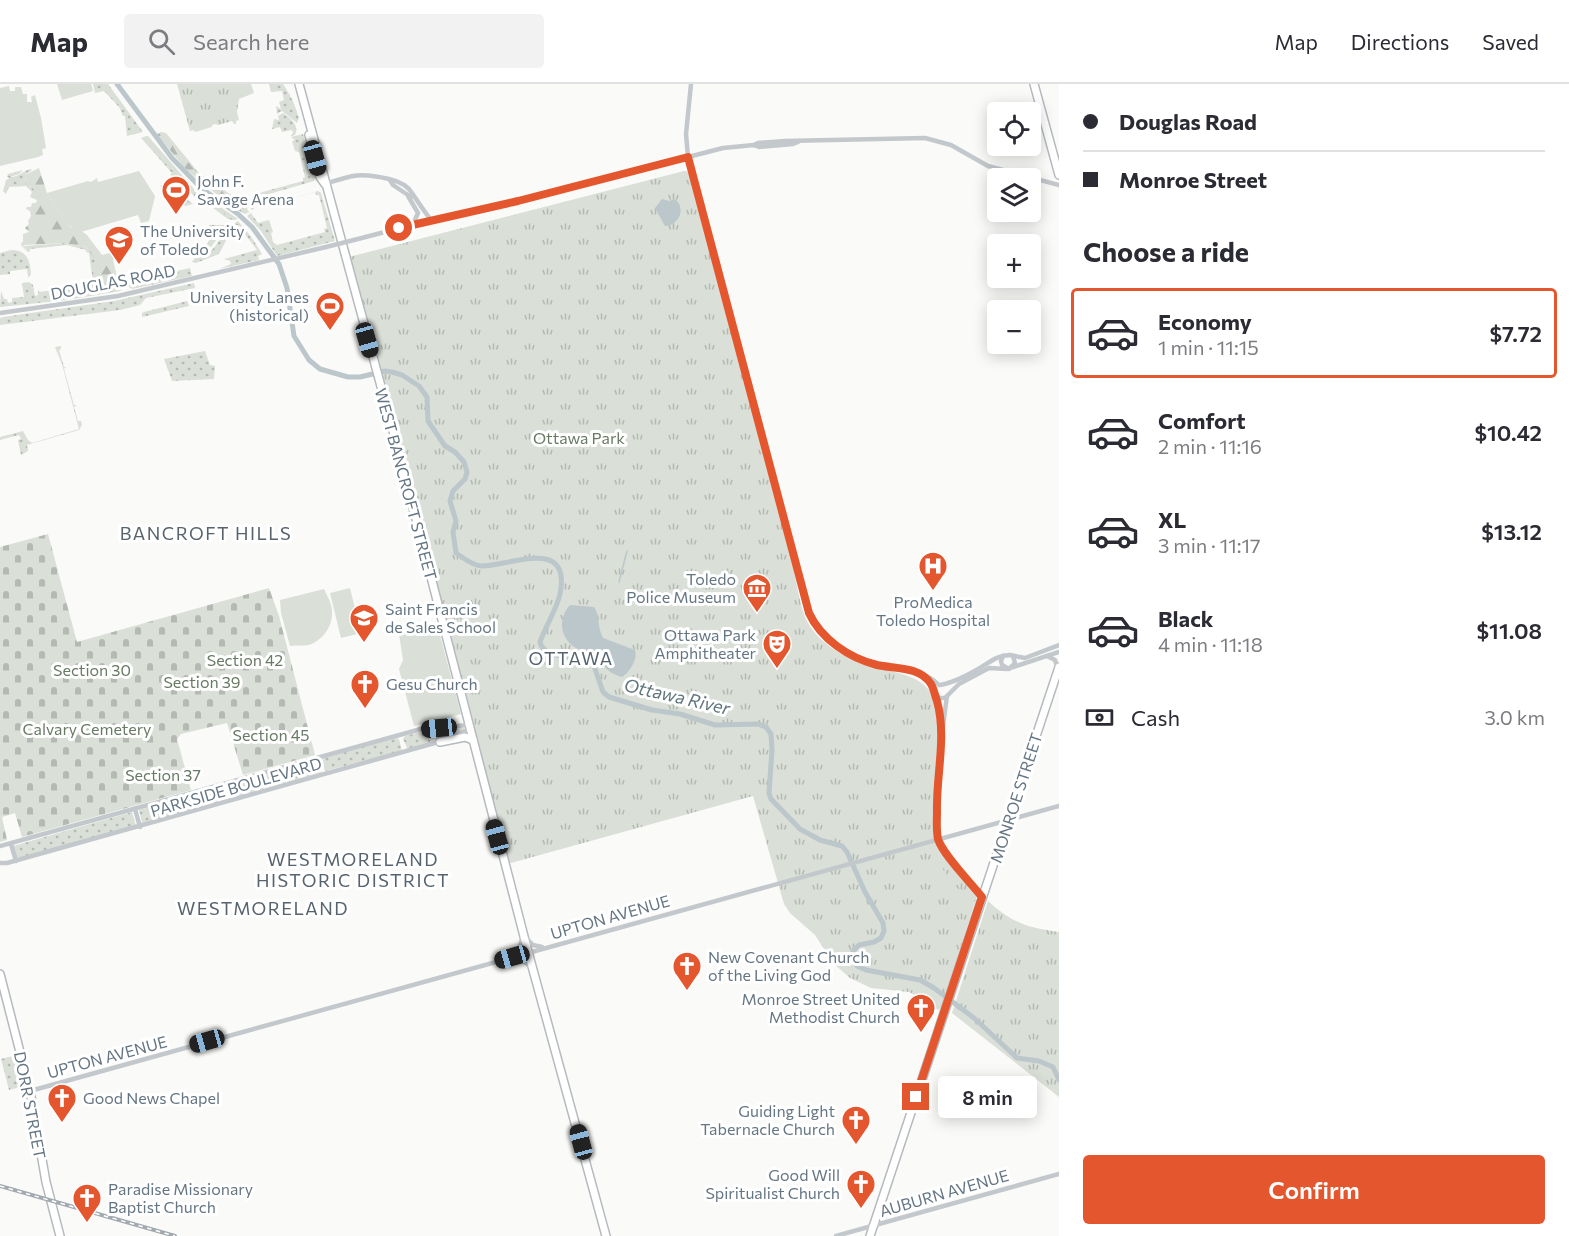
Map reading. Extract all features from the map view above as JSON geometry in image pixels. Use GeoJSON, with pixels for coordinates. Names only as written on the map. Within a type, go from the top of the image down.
{"type":"FeatureCollection","features":[{"type":"Feature","properties":{"kind":"main road","name":"WEST BANCROFT STREET"},"geometry":{"type":"LineString","coordinates":[[297,84],[325,175],[325,184],[532,969],[606,1236]]}},
{"type":"Feature","properties":{"kind":"main road","name":"WEST BANCROFT STREET"},"geometry":{"type":"LineString","coordinates":[[297,84],[320,177],[325,184]]}},
{"type":"Feature","properties":{"kind":"main road"},"geometry":{"type":"LineString","coordinates":[[1034,84],[1059,175]]}},
{"type":"Feature","properties":{"kind":"main road","name":"MONROE STREET"},"geometry":{"type":"LineString","coordinates":[[870,1236],[1058,669]]}},
{"type":"Feature","properties":{"kind":"main road"},"geometry":{"type":"LineString","coordinates":[[440,741],[465,736],[473,740]]}},
{"type":"Feature","properties":{"kind":"main road","name":"DORR STREET"},"geometry":{"type":"LineString","coordinates":[[0,974],[30,1090],[46,1182],[60,1236]]}},
{"type":"Feature","properties":{"kind":"street"},"geometry":{"type":"LineString","coordinates":[[691,84],[686,134],[688,157],[811,617],[828,639],[849,654],[881,666],[908,669],[925,677],[928,676],[940,686],[947,696],[941,729],[937,800],[938,839],[944,850],[982,897]]}},
{"type":"Feature","properties":{"kind":"street","name":"DOUGLAS ROAD"},"geometry":{"type":"LineString","coordinates":[[2,312],[118,296],[286,257],[413,224],[518,201],[728,147],[900,137],[933,139],[953,146],[987,165],[1059,185]]}},
{"type":"Feature","properties":{"kind":"street"},"geometry":{"type":"LineString","coordinates":[[325,184],[358,174],[376,175],[396,180],[412,192],[430,220]]}},
{"type":"Feature","properties":{"kind":"street"},"geometry":{"type":"LineString","coordinates":[[390,180],[393,185],[414,198]]}},
{"type":"Feature","properties":{"kind":"street"},"geometry":{"type":"LineString","coordinates":[[408,196],[418,213],[413,224]]}},
{"type":"Feature","properties":{"kind":"street"},"geometry":{"type":"LineString","coordinates":[[935,694],[935,688],[978,670],[994,659],[1010,655],[1024,658],[1059,645]]}},
{"type":"Feature","properties":{"kind":"street"},"geometry":{"type":"LineString","coordinates":[[935,694],[941,699],[959,684],[989,668],[1009,669],[1059,652]]}},
{"type":"Feature","properties":{"kind":"street"},"geometry":{"type":"LineString","coordinates":[[1009,669],[1015,665],[1010,655]]}},
{"type":"Feature","properties":{"kind":"street"},"geometry":{"type":"LineString","coordinates":[[1004,656],[1001,663],[1009,669]]}},
{"type":"Feature","properties":{"kind":"street"},"geometry":{"type":"LineString","coordinates":[[1044,656],[1054,660],[1058,669]]}},
{"type":"Feature","properties":{"kind":"street"},"geometry":{"type":"LineString","coordinates":[[925,677],[932,685],[935,694],[941,729]]}},
{"type":"Feature","properties":{"kind":"street","name":"PARKSIDE BOULEVARD"},"geometry":{"type":"LineString","coordinates":[[0,864],[140,827],[440,741],[470,727]]}},
{"type":"Feature","properties":{"kind":"street","name":"PARKSIDE BOULEVARD"},"geometry":{"type":"LineString","coordinates":[[0,846],[421,729],[470,727]]}},
{"type":"Feature","properties":{"kind":"street","name":"UPTON AVENUE"},"geometry":{"type":"LineString","coordinates":[[30,1090],[1059,806]]}},
{"type":"Feature","properties":{"kind":"street"},"geometry":{"type":"LineString","coordinates":[[135,809],[140,827]]}},
{"type":"Feature","properties":{"kind":"street"},"geometry":{"type":"LineString","coordinates":[[11,843],[16,861]]}},
{"type":"Feature","properties":{"kind":"street"},"geometry":{"type":"LineString","coordinates":[[532,969],[523,960],[512,957],[519,948],[523,935],[533,945],[545,948]]}},
{"type":"Feature","properties":{"kind":"street","name":"AUBURN AVENUE"},"geometry":{"type":"LineString","coordinates":[[837,1236],[1059,1174]]}},
{"type":"Feature","properties":{"kind":"green space"},"geometry":{"type":"Polygon","coordinates":[[[57,84],[91,84],[93,91],[62,100],[57,84]]]}},
{"type":"Feature","properties":{"kind":"green space"},"geometry":{"type":"Polygon","coordinates":[[[93,84],[108,84],[143,132],[127,136],[125,116],[104,91],[95,93],[93,84]]]}},
{"type":"Feature","properties":{"kind":"green space"},"geometry":{"type":"Polygon","coordinates":[[[177,84],[251,84],[254,93],[239,99],[237,112],[239,120],[236,124],[232,121],[215,124],[195,132],[190,131],[177,84]]]}},
{"type":"Feature","properties":{"kind":"green space"},"geometry":{"type":"Polygon","coordinates":[[[269,84],[283,84],[296,108],[299,118],[297,123],[282,111],[277,114],[276,106],[281,109],[279,102],[284,100],[282,91],[271,92],[269,84]]]}},
{"type":"Feature","properties":{"kind":"green space"},"geometry":{"type":"Polygon","coordinates":[[[9,86],[10,91],[15,91],[15,87],[21,87],[23,94],[27,94],[27,102],[32,102],[31,97],[35,95],[46,148],[42,149],[43,155],[38,157],[0,166],[0,88],[9,86]]]}},
{"type":"Feature","properties":{"kind":"green space"},"geometry":{"type":"Polygon","coordinates":[[[283,113],[295,125],[295,135],[291,136],[292,130],[282,132],[280,127],[272,129],[274,119],[279,120],[278,116],[283,113]]]}},
{"type":"Feature","properties":{"kind":"green space"},"geometry":{"type":"Polygon","coordinates":[[[166,133],[198,172],[243,203],[254,206],[254,209],[252,210],[249,206],[247,209],[249,212],[245,214],[241,212],[243,204],[218,187],[206,184],[173,145],[156,134],[166,133]]]}},
{"type":"Feature","properties":{"kind":"green space"},"geometry":{"type":"Polygon","coordinates":[[[303,134],[315,177],[314,181],[262,196],[257,195],[257,192],[303,181],[305,177],[299,152],[295,151],[292,141],[295,140],[291,137],[303,134]]]}},
{"type":"Feature","properties":{"kind":"green space"},"geometry":{"type":"Polygon","coordinates":[[[146,136],[188,187],[234,220],[228,219],[201,197],[197,199],[176,177],[170,175],[172,173],[141,138],[146,136]]]}},
{"type":"Feature","properties":{"kind":"green space"},"geometry":{"type":"Polygon","coordinates":[[[146,136],[194,189],[238,219],[234,220],[193,191],[157,152],[146,136]]]}},
{"type":"Feature","properties":{"kind":"green space"},"geometry":{"type":"Polygon","coordinates":[[[163,136],[175,146],[206,184],[218,187],[243,204],[241,212],[200,182],[183,166],[160,138],[163,136]]]}},
{"type":"Feature","properties":{"kind":"green space"},"geometry":{"type":"Polygon","coordinates":[[[39,168],[47,193],[71,228],[77,228],[87,235],[102,255],[114,252],[115,259],[113,260],[119,285],[98,289],[94,286],[96,283],[93,272],[96,260],[86,247],[65,243],[23,245],[23,234],[29,232],[25,228],[31,216],[30,211],[26,209],[37,200],[35,190],[26,183],[25,175],[39,168]]]}},
{"type":"Feature","properties":{"kind":"green space"},"geometry":{"type":"Polygon","coordinates":[[[31,169],[25,175],[26,183],[35,190],[35,199],[30,197],[32,192],[26,186],[9,187],[6,194],[3,191],[6,180],[10,178],[7,177],[8,174],[23,170],[10,177],[13,177],[31,169]]]}},
{"type":"Feature","properties":{"kind":"green space"},"geometry":{"type":"Polygon","coordinates":[[[139,171],[155,196],[149,221],[141,223],[138,215],[81,232],[77,228],[74,230],[47,193],[91,182],[97,178],[98,182],[139,171]]]}},
{"type":"Feature","properties":{"kind":"green space","name":"Ottawa Park"},"geometry":{"type":"Polygon","coordinates":[[[687,171],[690,177],[723,295],[805,617],[816,634],[831,648],[868,666],[912,677],[921,682],[929,689],[938,712],[940,741],[933,834],[938,846],[977,896],[942,1007],[938,1010],[909,992],[871,988],[850,978],[834,964],[815,935],[790,913],[784,904],[753,796],[508,862],[473,720],[349,257],[687,171]]]}},
{"type":"Feature","properties":{"kind":"green space"},"geometry":{"type":"Polygon","coordinates":[[[173,180],[185,194],[186,199],[193,204],[185,206],[180,201],[179,192],[169,193],[160,186],[173,180]]]}},
{"type":"Feature","properties":{"kind":"green space"},"geometry":{"type":"Polygon","coordinates":[[[318,191],[321,193],[335,241],[277,256],[261,231],[247,216],[251,213],[258,223],[269,220],[273,242],[277,245],[325,232],[324,229],[327,228],[319,195],[315,192],[261,207],[318,191]]]}},
{"type":"Feature","properties":{"kind":"green space"},"geometry":{"type":"Polygon","coordinates":[[[238,221],[262,254],[258,256],[259,260],[219,269],[231,264],[230,261],[224,259],[257,250],[238,225],[232,225],[238,221]]]}},
{"type":"Feature","properties":{"kind":"green space"},"geometry":{"type":"Polygon","coordinates":[[[209,225],[226,227],[211,247],[206,247],[212,234],[206,229],[209,225]]]}},
{"type":"Feature","properties":{"kind":"green space"},"geometry":{"type":"Polygon","coordinates":[[[229,228],[230,233],[219,254],[196,263],[192,262],[200,251],[212,250],[229,228]]]}},
{"type":"Feature","properties":{"kind":"green space"},"geometry":{"type":"Polygon","coordinates":[[[22,241],[24,246],[65,243],[86,247],[96,260],[95,287],[98,289],[87,291],[84,286],[93,282],[89,253],[86,250],[67,245],[30,249],[30,251],[28,252],[21,246],[29,251],[21,245],[22,241]]]}},
{"type":"Feature","properties":{"kind":"green space"},"geometry":{"type":"Polygon","coordinates":[[[11,250],[21,252],[27,257],[31,269],[29,277],[27,269],[0,275],[0,253],[11,250]]]}},
{"type":"Feature","properties":{"kind":"green space"},"geometry":{"type":"Polygon","coordinates":[[[190,268],[192,276],[132,289],[128,286],[131,281],[190,268]]]}},
{"type":"Feature","properties":{"kind":"green space"},"geometry":{"type":"Polygon","coordinates":[[[29,282],[33,285],[35,296],[38,295],[38,290],[39,292],[83,286],[83,292],[123,288],[120,291],[67,300],[0,307],[1,291],[8,303],[12,302],[12,298],[24,297],[22,283],[29,282]]]}},
{"type":"Feature","properties":{"kind":"green space"},"geometry":{"type":"Polygon","coordinates":[[[194,283],[195,288],[146,298],[140,305],[120,310],[0,325],[0,318],[3,317],[114,301],[194,283]]]}},
{"type":"Feature","properties":{"kind":"green space"},"geometry":{"type":"Polygon","coordinates":[[[187,301],[189,306],[142,317],[144,312],[187,301]]]}},
{"type":"Feature","properties":{"kind":"green space"},"geometry":{"type":"Polygon","coordinates":[[[61,346],[59,350],[64,367],[66,367],[64,369],[74,405],[77,405],[74,407],[78,421],[81,421],[82,425],[79,430],[27,445],[28,451],[21,455],[19,435],[0,440],[0,437],[23,431],[32,443],[79,429],[62,364],[55,347],[61,346]]]}},
{"type":"Feature","properties":{"kind":"green space"},"geometry":{"type":"Polygon","coordinates":[[[205,351],[210,365],[215,366],[214,379],[172,381],[164,359],[205,351]]]}},
{"type":"Feature","properties":{"kind":"green space","name":"Calvary Cemetery"},"geometry":{"type":"Polygon","coordinates":[[[48,534],[77,642],[269,588],[279,616],[315,755],[243,775],[227,723],[181,734],[177,739],[191,790],[22,837],[15,813],[2,817],[7,840],[0,842],[0,547],[48,534]]]}},
{"type":"Feature","properties":{"kind":"green space"},"geometry":{"type":"Polygon","coordinates":[[[350,588],[361,633],[341,638],[330,593],[350,588]]]}},
{"type":"Feature","properties":{"kind":"green space"},"geometry":{"type":"Polygon","coordinates":[[[324,589],[332,609],[331,622],[325,634],[309,645],[290,646],[280,600],[324,589]]]}},
{"type":"Feature","properties":{"kind":"green space"},"geometry":{"type":"Polygon","coordinates":[[[437,624],[461,714],[414,726],[399,669],[403,660],[399,634],[437,624]]]}},
{"type":"Feature","properties":{"kind":"green space"},"geometry":{"type":"Polygon","coordinates":[[[465,729],[408,750],[403,739],[405,736],[428,730],[465,729]]]}},
{"type":"Feature","properties":{"kind":"green space"},"geometry":{"type":"Polygon","coordinates":[[[399,739],[402,751],[325,771],[323,758],[399,739]]]}},
{"type":"Feature","properties":{"kind":"green space"},"geometry":{"type":"Polygon","coordinates":[[[319,762],[321,773],[230,798],[226,787],[228,785],[319,762]]]}},
{"type":"Feature","properties":{"kind":"green space"},"geometry":{"type":"Polygon","coordinates":[[[221,787],[226,800],[142,823],[139,810],[221,787]]]}},
{"type":"Feature","properties":{"kind":"green space"},"geometry":{"type":"Polygon","coordinates":[[[132,812],[136,826],[17,858],[13,846],[132,812]]]}},
{"type":"Feature","properties":{"kind":"green space"},"geometry":{"type":"Polygon","coordinates":[[[937,862],[949,877],[939,885],[927,870],[937,862]]]}},
{"type":"Feature","properties":{"kind":"green space"},"geometry":{"type":"Polygon","coordinates":[[[949,878],[969,902],[960,910],[939,886],[949,878]]]}},
{"type":"Feature","properties":{"kind":"green space"},"geometry":{"type":"Polygon","coordinates":[[[988,901],[1005,915],[1021,923],[1038,929],[1059,932],[1059,1097],[952,1013],[988,901]]]}},
{"type":"Feature","properties":{"kind":"green space"},"geometry":{"type":"Polygon","coordinates":[[[17,1055],[24,1086],[9,1090],[1,1059],[17,1055]]]}},
{"type":"Feature","properties":{"kind":"shaded area"},"geometry":{"type":"Polygon","coordinates":[[[662,199],[669,201],[675,199],[680,207],[680,216],[670,225],[665,226],[655,208],[662,199]]]}},
{"type":"Feature","properties":{"kind":"shaded area"},"geometry":{"type":"Polygon","coordinates":[[[570,605],[594,607],[603,638],[635,650],[634,661],[625,675],[622,677],[611,672],[599,656],[580,650],[568,642],[562,624],[570,605]]]}},
{"type":"Feature","properties":{"kind":"waterway","name":"Ottawa River"},"geometry":{"type":"LineString","coordinates":[[117,84],[172,158],[201,188],[238,214],[252,227],[279,264],[287,288],[294,336],[309,360],[320,369],[348,377],[360,377],[385,371],[402,375],[419,386],[427,397],[428,421],[445,446],[455,452],[464,462],[467,472],[465,479],[453,491],[450,501],[456,521],[453,532],[456,553],[471,563],[481,566],[535,558],[547,559],[556,565],[561,576],[560,594],[540,642],[542,647],[556,655],[582,660],[594,666],[603,692],[609,697],[715,725],[758,724],[766,727],[771,734],[769,793],[771,799],[800,829],[820,840],[842,846],[883,923],[884,931],[881,938],[859,945],[853,951],[857,966],[866,970],[920,980],[974,1018],[1017,1058],[1039,1061],[1053,1067],[1059,1080]]}},
{"type":"Feature","properties":{"kind":"waterway"},"geometry":{"type":"LineString","coordinates":[[619,582],[627,551]]}},
{"type":"Feature","properties":{"kind":"railway"},"geometry":{"type":"LineString","coordinates":[[0,1186],[175,1236]]}},
{"type":"Feature","properties":{"kind":"place","name":"John F. Savage Arena"},"geometry":{"type":"Point","coordinates":[176,216]}},
{"type":"Feature","properties":{"kind":"place","name":"The University of Toledo"},"geometry":{"type":"Point","coordinates":[119,266]}},
{"type":"Feature","properties":{"kind":"place","name":"University Lanes (historical)"},"geometry":{"type":"Point","coordinates":[330,332]}},
{"type":"Feature","properties":{"kind":"place","name":"ProMedica Toledo Hospital"},"geometry":{"type":"Point","coordinates":[933,592]}},
{"type":"Feature","properties":{"kind":"place","name":"Toledo Police Museum"},"geometry":{"type":"Point","coordinates":[757,614]}},
{"type":"Feature","properties":{"kind":"place","name":"Saint Francis de Sales School"},"geometry":{"type":"Point","coordinates":[364,644]}},
{"type":"Feature","properties":{"kind":"place","name":"Ottawa Park Amphitheater"},"geometry":{"type":"Point","coordinates":[777,670]}},
{"type":"Feature","properties":{"kind":"place","name":"Gesu Church"},"geometry":{"type":"Point","coordinates":[365,710]}},
{"type":"Feature","properties":{"kind":"place","name":"New Covenant Church of the Living God"},"geometry":{"type":"Point","coordinates":[687,992]}},
{"type":"Feature","properties":{"kind":"place","name":"Monroe Street United Methodist Church"},"geometry":{"type":"Point","coordinates":[921,1034]}},
{"type":"Feature","properties":{"kind":"place","name":"Good News Chapel"},"geometry":{"type":"Point","coordinates":[62,1124]}},
{"type":"Feature","properties":{"kind":"place","name":"Guiding Light Tabernacle Church"},"geometry":{"type":"Point","coordinates":[856,1146]}},
{"type":"Feature","properties":{"kind":"place","name":"Good Will Spiritualist Church"},"geometry":{"type":"Point","coordinates":[861,1210]}},
{"type":"Feature","properties":{"kind":"place","name":"Paradise Missionary Baptist Church"},"geometry":{"type":"Point","coordinates":[87,1224]}},
{"type":"Feature","properties":{"kind":"district","name":"BANCROFT HILLS"},"geometry":{"type":"Point","coordinates":[206,534]}},
{"type":"Feature","properties":{"kind":"district","name":"OTTAWA"},"geometry":{"type":"Point","coordinates":[571,659]}},
{"type":"Feature","properties":{"kind":"district","name":"WESTMORELAND HISTORIC DISTRICT"},"geometry":{"type":"Point","coordinates":[353,870]}},
{"type":"Feature","properties":{"kind":"district","name":"WESTMORELAND"},"geometry":{"type":"Point","coordinates":[263,909]}},
{"type":"Feature","properties":{"kind":"route"},"geometry":{"type":"LineString","coordinates":[[399,228],[518,201],[688,157],[809,613],[825,635],[849,654],[874,664],[908,669],[925,677],[932,685],[939,710],[941,729],[937,800],[938,839],[944,850],[982,897],[916,1097]]}},
{"type":"Feature","properties":{"kind":"park label","name":"Section 42"},"geometry":{"type":"Point","coordinates":[245,660]}},
{"type":"Feature","properties":{"kind":"park label","name":"Section 30"},"geometry":{"type":"Point","coordinates":[92,670]}},
{"type":"Feature","properties":{"kind":"park label","name":"Section 39"},"geometry":{"type":"Point","coordinates":[202,682]}},
{"type":"Feature","properties":{"kind":"park label","name":"Section 45"},"geometry":{"type":"Point","coordinates":[271,735]}},
{"type":"Feature","properties":{"kind":"park label","name":"Section 37"},"geometry":{"type":"Point","coordinates":[163,775]}}]}
